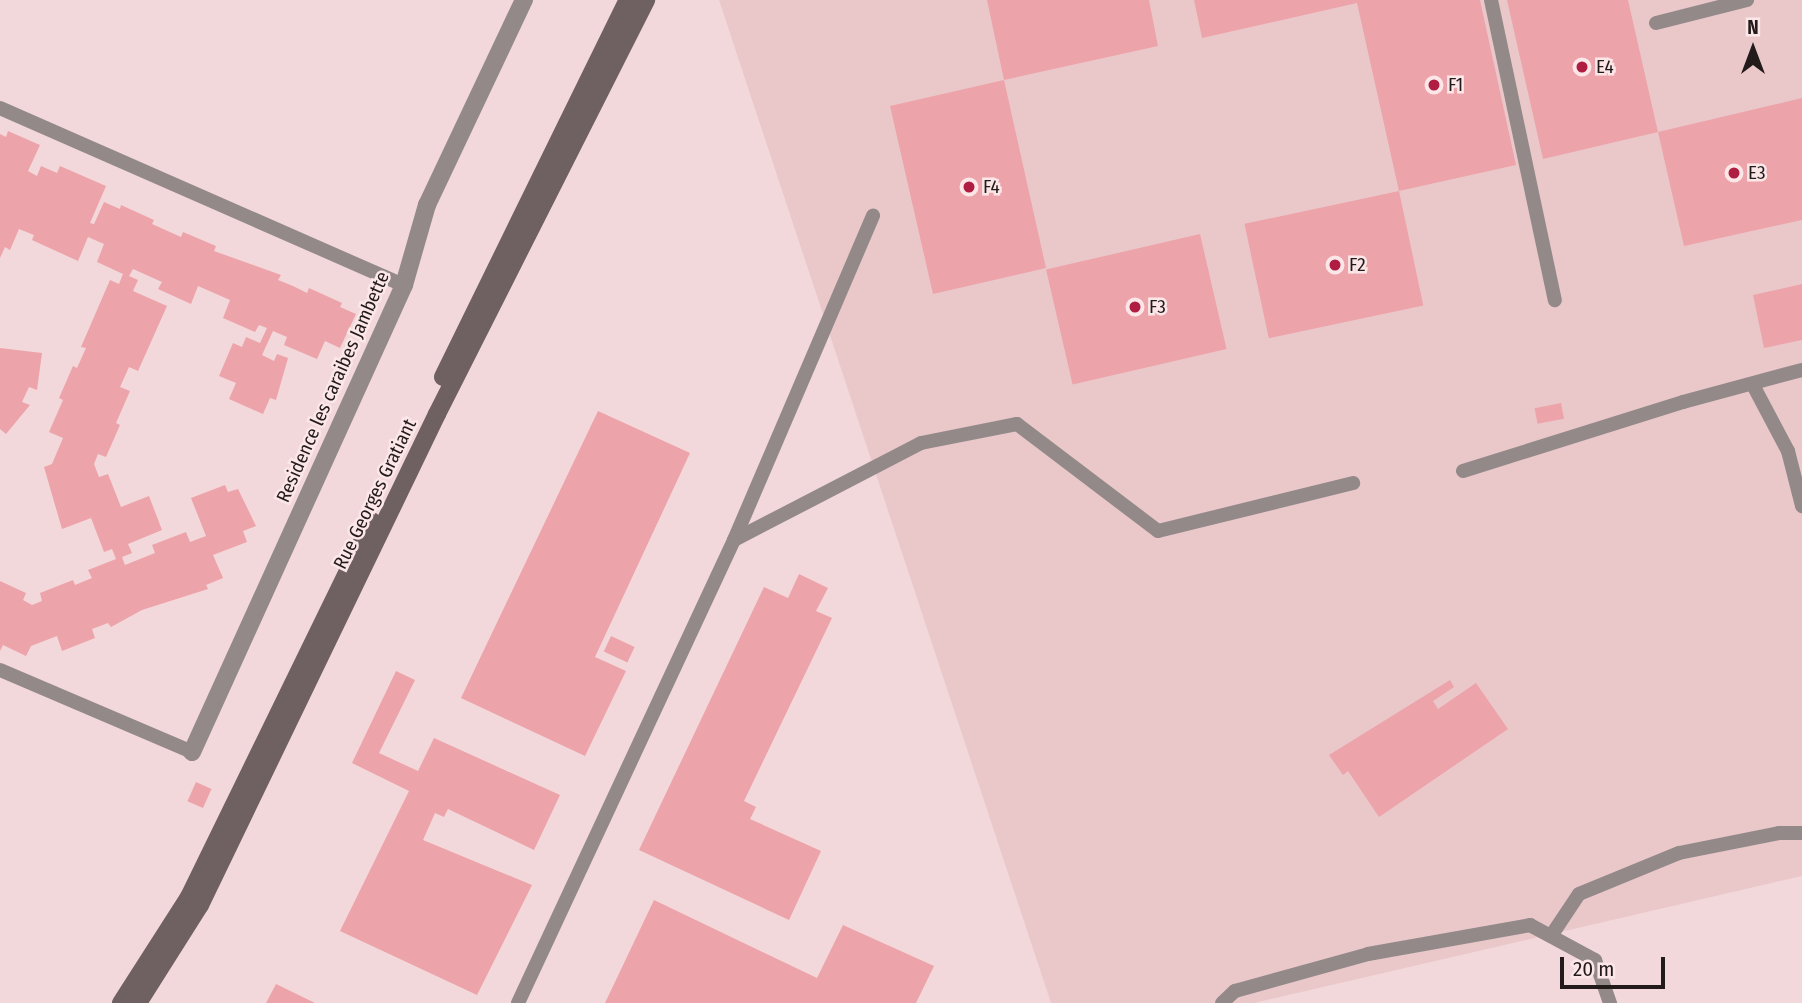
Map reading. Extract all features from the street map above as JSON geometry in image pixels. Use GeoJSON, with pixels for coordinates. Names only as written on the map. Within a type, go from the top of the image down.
{"type":"FeatureCollection","features":[{"type":"Feature","properties":{"kind":"main road","name":"Rue Georges Gratiant"},"geometry":{"type":"LineString","coordinates":[[121,1003],[189,897],[628,0]]}},
{"type":"Feature","properties":{"kind":"main road","name":"Rue Georges Gratiant"},"geometry":{"type":"LineString","coordinates":[[138,1003],[200,905],[437,414],[646,0]]}},
{"type":"Feature","properties":{"kind":"street","name":"Residence les caraibes Jambette"},"geometry":{"type":"LineString","coordinates":[[192,752],[404,285],[427,205],[524,0]]}},
{"type":"Feature","properties":{"kind":"lane"},"geometry":{"type":"LineString","coordinates":[[1491,0],[1555,300]]}},
{"type":"Feature","properties":{"kind":"lane"},"geometry":{"type":"LineString","coordinates":[[1656,23],[1747,0]]}},
{"type":"Feature","properties":{"kind":"lane"},"geometry":{"type":"LineString","coordinates":[[0,108],[404,285]]}},
{"type":"Feature","properties":{"kind":"lane"},"geometry":{"type":"LineString","coordinates":[[519,1003],[734,540],[873,216]]}},
{"type":"Feature","properties":{"kind":"lane"},"geometry":{"type":"LineString","coordinates":[[1463,471],[1683,402],[1802,370]]}},
{"type":"Feature","properties":{"kind":"lane"},"geometry":{"type":"LineString","coordinates":[[1753,385],[1788,451],[1802,506]]}},
{"type":"Feature","properties":{"kind":"lane"},"geometry":{"type":"LineString","coordinates":[[734,540],[921,443],[1017,424],[1158,531],[1353,483]]}},
{"type":"Feature","properties":{"kind":"lane"},"geometry":{"type":"LineString","coordinates":[[0,670],[192,752]]}},
{"type":"Feature","properties":{"kind":"lane"},"geometry":{"type":"LineString","coordinates":[[1551,936],[1579,894],[1679,853],[1779,833],[1802,833]]}},
{"type":"Feature","properties":{"kind":"lane"},"geometry":{"type":"LineString","coordinates":[[1222,1003],[1235,991],[1368,954],[1530,925],[1595,960],[1610,1003]]}},
{"type":"Feature","properties":{"kind":"shaded area"},"geometry":{"type":"Polygon","coordinates":[[[719,0],[1802,0],[1802,876],[1254,1003],[1051,1003],[719,0]]]}},
{"type":"Feature","properties":{"kind":"building"},"geometry":{"type":"Polygon","coordinates":[[[987,0],[1149,0],[1158,46],[1004,80],[987,0]]]}},
{"type":"Feature","properties":{"kind":"building","name":"F1"},"geometry":{"type":"Polygon","coordinates":[[[1194,0],[1480,0],[1516,165],[1399,191],[1357,3],[1202,38],[1194,0]]]}},
{"type":"Feature","properties":{"kind":"building","name":"E4"},"geometry":{"type":"Polygon","coordinates":[[[1507,0],[1628,0],[1658,132],[1543,159],[1507,0]]]}},
{"type":"Feature","properties":{"kind":"building","name":"F4"},"geometry":{"type":"Polygon","coordinates":[[[1004,80],[1046,268],[933,294],[890,106],[1004,80]]]}},
{"type":"Feature","properties":{"kind":"building","name":"E3"},"geometry":{"type":"Polygon","coordinates":[[[1802,98],[1802,220],[1684,246],[1658,132],[1802,98]]]}},
{"type":"Feature","properties":{"kind":"building"},"geometry":{"type":"Polygon","coordinates":[[[8,131],[40,145],[28,171],[37,176],[41,166],[57,173],[60,166],[106,186],[90,223],[94,224],[104,202],[120,209],[121,205],[154,220],[152,224],[181,237],[183,232],[216,246],[214,251],[281,275],[278,280],[307,293],[309,288],[342,303],[340,307],[356,314],[340,348],[325,341],[317,359],[284,345],[287,337],[273,331],[262,355],[274,361],[277,354],[288,358],[276,400],[270,398],[263,414],[229,399],[236,383],[219,376],[233,343],[242,347],[246,337],[260,343],[267,328],[259,325],[255,332],[223,318],[230,300],[198,286],[191,304],[158,289],[162,282],[133,269],[129,276],[138,280],[133,291],[167,306],[138,371],[129,367],[120,387],[130,391],[116,423],[120,425],[106,457],[98,454],[94,464],[99,477],[108,474],[121,507],[149,496],[162,530],[128,544],[132,553],[122,557],[125,565],[155,553],[152,545],[186,532],[190,542],[206,536],[191,498],[225,485],[228,492],[238,489],[256,526],[243,531],[247,542],[213,555],[223,578],[206,585],[208,589],[142,610],[111,627],[108,623],[92,629],[95,638],[62,651],[57,636],[31,646],[26,656],[3,645],[0,651],[0,581],[26,593],[23,600],[32,605],[42,601],[40,593],[73,580],[75,585],[92,578],[88,570],[116,559],[112,549],[104,552],[91,518],[62,529],[44,467],[52,464],[63,438],[49,432],[63,400],[59,398],[73,366],[77,368],[86,348],[81,347],[110,280],[119,284],[123,274],[97,262],[104,244],[88,237],[78,261],[32,240],[34,235],[19,229],[10,250],[5,247],[0,258],[0,134],[6,137],[8,131]]]}},
{"type":"Feature","properties":{"kind":"building","name":"F2"},"geometry":{"type":"Polygon","coordinates":[[[1399,191],[1423,305],[1269,338],[1244,224],[1399,191]]]}},
{"type":"Feature","properties":{"kind":"building","name":"F3"},"geometry":{"type":"Polygon","coordinates":[[[1200,234],[1227,349],[1073,385],[1046,270],[1200,234]]]}},
{"type":"Feature","properties":{"kind":"building"},"geometry":{"type":"Polygon","coordinates":[[[1802,284],[1802,340],[1764,348],[1753,295],[1802,284]]]}},
{"type":"Feature","properties":{"kind":"building"},"geometry":{"type":"Polygon","coordinates":[[[0,348],[42,353],[37,390],[29,387],[22,402],[30,405],[6,434],[0,429],[0,348]]]}},
{"type":"Feature","properties":{"kind":"building"},"geometry":{"type":"Polygon","coordinates":[[[1561,403],[1564,419],[1538,424],[1534,408],[1561,403]]]}},
{"type":"Feature","properties":{"kind":"building"},"geometry":{"type":"Polygon","coordinates":[[[598,411],[690,453],[595,657],[626,671],[585,756],[461,698],[598,411]]]}},
{"type":"Feature","properties":{"kind":"building"},"geometry":{"type":"Polygon","coordinates":[[[799,574],[828,588],[816,611],[832,618],[744,801],[756,807],[750,819],[821,851],[789,920],[639,850],[764,587],[788,598],[799,574]]]}},
{"type":"Feature","properties":{"kind":"building"},"geometry":{"type":"Polygon","coordinates":[[[611,636],[635,647],[627,662],[604,651],[611,636]]]}},
{"type":"Feature","properties":{"kind":"building"},"geometry":{"type":"Polygon","coordinates":[[[396,671],[415,680],[379,753],[418,771],[434,738],[560,795],[534,850],[448,809],[444,817],[435,813],[423,840],[532,885],[477,995],[340,931],[409,791],[352,763],[396,671]]]}},
{"type":"Feature","properties":{"kind":"building"},"geometry":{"type":"Polygon","coordinates":[[[1450,680],[1454,687],[1433,701],[1438,709],[1476,683],[1508,729],[1379,817],[1348,771],[1343,775],[1329,755],[1450,680]]]}},
{"type":"Feature","properties":{"kind":"building"},"geometry":{"type":"Polygon","coordinates":[[[196,782],[212,789],[203,808],[187,801],[196,782]]]}},
{"type":"Feature","properties":{"kind":"building"},"geometry":{"type":"Polygon","coordinates":[[[654,900],[817,978],[843,925],[934,966],[916,1003],[605,1003],[654,900]]]}},
{"type":"Feature","properties":{"kind":"building"},"geometry":{"type":"Polygon","coordinates":[[[276,984],[315,1003],[266,1003],[276,984]]]}},
{"type":"Feature","properties":{"kind":"place","name":"E4"},"geometry":{"type":"Point","coordinates":[1582,67]}},
{"type":"Feature","properties":{"kind":"place","name":"F1"},"geometry":{"type":"Point","coordinates":[1434,85]}},
{"type":"Feature","properties":{"kind":"place","name":"E3"},"geometry":{"type":"Point","coordinates":[1734,173]}},
{"type":"Feature","properties":{"kind":"place","name":"F4"},"geometry":{"type":"Point","coordinates":[969,187]}},
{"type":"Feature","properties":{"kind":"place","name":"F2"},"geometry":{"type":"Point","coordinates":[1335,265]}},
{"type":"Feature","properties":{"kind":"place","name":"F3"},"geometry":{"type":"Point","coordinates":[1135,307]}}]}
